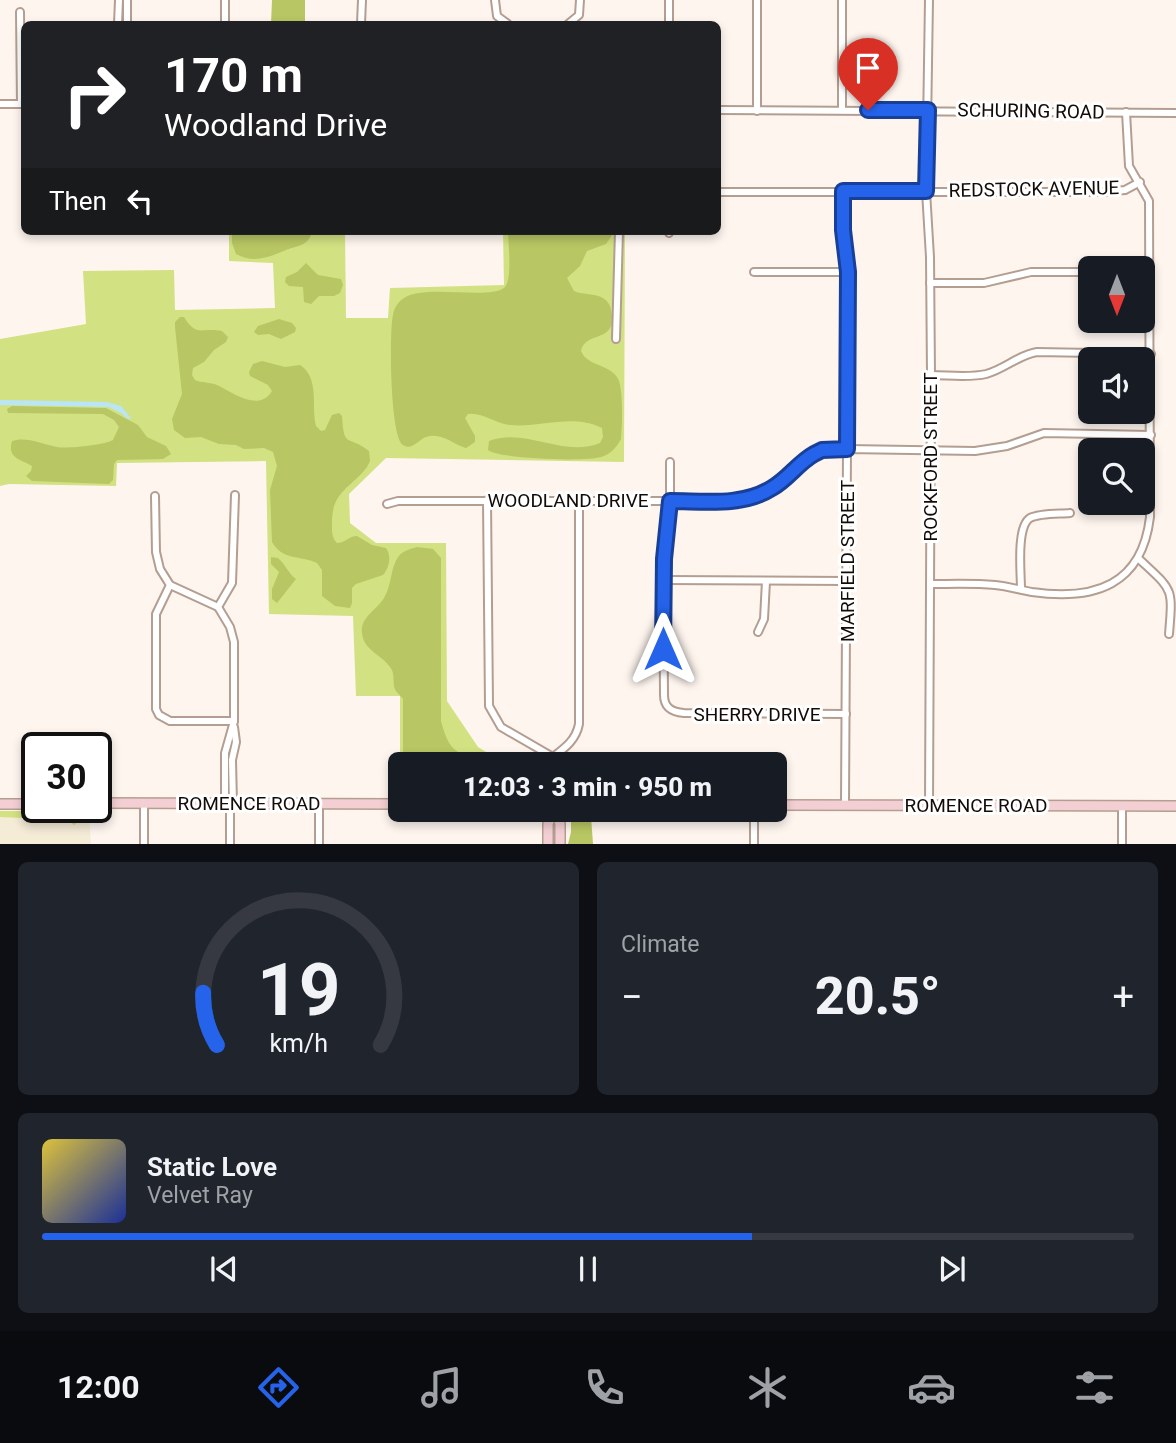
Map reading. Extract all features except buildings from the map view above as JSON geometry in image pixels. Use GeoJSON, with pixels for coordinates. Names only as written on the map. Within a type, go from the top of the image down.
{"type":"FeatureCollection","features":[{"type":"Feature","properties":{"kind":"street"},"geometry":{"type":"LineString","coordinates":[[118,0],[118,21]]}},
{"type":"Feature","properties":{"kind":"street"},"geometry":{"type":"LineString","coordinates":[[127,0],[127,21]]}},
{"type":"Feature","properties":{"kind":"street"},"geometry":{"type":"LineString","coordinates":[[225,0],[225,21]]}},
{"type":"Feature","properties":{"kind":"street"},"geometry":{"type":"LineString","coordinates":[[361,21],[362,0]]}},
{"type":"Feature","properties":{"kind":"street"},"geometry":{"type":"LineString","coordinates":[[495,0],[497,16],[504,21]]}},
{"type":"Feature","properties":{"kind":"street"},"geometry":{"type":"LineString","coordinates":[[572,21],[579,15],[580,0]]}},
{"type":"Feature","properties":{"kind":"street"},"geometry":{"type":"LineString","coordinates":[[668,0],[669,21]]}},
{"type":"Feature","properties":{"kind":"street"},"geometry":{"type":"LineString","coordinates":[[757,0],[758,111]]}},
{"type":"Feature","properties":{"kind":"street"},"geometry":{"type":"LineString","coordinates":[[842,0],[842,110]]}},
{"type":"Feature","properties":{"kind":"street","name":"ROCKFORD STREET"},"geometry":{"type":"LineString","coordinates":[[929,0],[926,191],[931,375],[929,805]]}},
{"type":"Feature","properties":{"kind":"street"},"geometry":{"type":"LineString","coordinates":[[20,12],[21,43]]}},
{"type":"Feature","properties":{"kind":"street"},"geometry":{"type":"LineString","coordinates":[[0,104],[21,104]]}},
{"type":"Feature","properties":{"kind":"street","name":"SCHURING ROAD"},"geometry":{"type":"LineString","coordinates":[[721,110],[1176,113]]}},
{"type":"Feature","properties":{"kind":"street"},"geometry":{"type":"LineString","coordinates":[[1126,112],[1129,166],[1149,201],[1147,256]]}},
{"type":"Feature","properties":{"kind":"street","name":"REDSTOCK AVENUE"},"geometry":{"type":"LineString","coordinates":[[721,192],[1104,192],[1125,190],[1140,182]]}},
{"type":"Feature","properties":{"kind":"street","name":"MARFIELD STREET"},"geometry":{"type":"LineString","coordinates":[[843,191],[843,230],[848,272],[845,805]]}},
{"type":"Feature","properties":{"kind":"street"},"geometry":{"type":"LineString","coordinates":[[616,339],[619,235]]}},
{"type":"Feature","properties":{"kind":"street"},"geometry":{"type":"LineString","coordinates":[[754,272],[848,272]]}},
{"type":"Feature","properties":{"kind":"street"},"geometry":{"type":"LineString","coordinates":[[930,283],[984,283],[1031,272],[1078,272]]}},
{"type":"Feature","properties":{"kind":"street"},"geometry":{"type":"LineString","coordinates":[[931,375],[986,373],[1004,367],[1024,354],[1037,352],[1078,353]]}},
{"type":"Feature","properties":{"kind":"street"},"geometry":{"type":"LineString","coordinates":[[930,584],[990,584],[1051,593],[1093,591],[1124,576],[1139,559],[1146,542],[1150,517],[1151,424]]}},
{"type":"Feature","properties":{"kind":"street","name":"WOODLAND DRIVE"},"geometry":{"type":"LineString","coordinates":[[387,504],[487,500],[721,502],[755,496],[773,488],[822,450],[986,450],[1044,433],[1151,435]]}},
{"type":"Feature","properties":{"kind":"street"},"geometry":{"type":"LineString","coordinates":[[670,462],[670,501],[663,580],[847,581]]}},
{"type":"Feature","properties":{"kind":"street"},"geometry":{"type":"LineString","coordinates":[[218,607],[232,583],[234,571],[235,495]]}},
{"type":"Feature","properties":{"kind":"street"},"geometry":{"type":"LineString","coordinates":[[155,496],[156,552],[160,569],[170,585],[218,607],[230,626],[234,642],[234,721],[225,753],[230,844]]}},
{"type":"Feature","properties":{"kind":"street"},"geometry":{"type":"LineString","coordinates":[[487,500],[489,706],[495,720],[503,729],[540,752]]}},
{"type":"Feature","properties":{"kind":"street"},"geometry":{"type":"LineString","coordinates":[[562,752],[577,733],[579,724],[579,500]]}},
{"type":"Feature","properties":{"kind":"street"},"geometry":{"type":"LineString","coordinates":[[1021,589],[1021,538],[1024,525],[1031,518],[1070,513]]}},
{"type":"Feature","properties":{"kind":"street"},"geometry":{"type":"LineString","coordinates":[[1139,559],[1165,584],[1171,594],[1170,634]]}},
{"type":"Feature","properties":{"kind":"street","name":"SHERRY DRIVE"},"geometry":{"type":"LineString","coordinates":[[663,580],[663,695],[669,708],[684,713],[846,715]]}},
{"type":"Feature","properties":{"kind":"street"},"geometry":{"type":"LineString","coordinates":[[758,632],[764,620],[766,581]]}},
{"type":"Feature","properties":{"kind":"street"},"geometry":{"type":"LineString","coordinates":[[170,585],[156,614],[156,709],[159,715],[170,721],[234,721]]}},
{"type":"Feature","properties":{"kind":"street","name":"ROMENCE ROAD"},"geometry":{"type":"LineString","coordinates":[[112,803],[388,804]]}},
{"type":"Feature","properties":{"kind":"street"},"geometry":{"type":"LineString","coordinates":[[319,803],[319,844]]}},
{"type":"Feature","properties":{"kind":"street"},"geometry":{"type":"LineString","coordinates":[[0,804],[21,804]]}},
{"type":"Feature","properties":{"kind":"street"},"geometry":{"type":"LineString","coordinates":[[144,804],[144,844]]}},
{"type":"Feature","properties":{"kind":"street","name":"ROMENCE ROAD"},"geometry":{"type":"LineString","coordinates":[[787,805],[1176,806]]}},
{"type":"Feature","properties":{"kind":"street"},"geometry":{"type":"LineString","coordinates":[[1122,805],[1122,844]]}},
{"type":"Feature","properties":{"kind":"street"},"geometry":{"type":"LineString","coordinates":[[548,844],[549,822]]}},
{"type":"Feature","properties":{"kind":"street"},"geometry":{"type":"LineString","coordinates":[[559,822],[560,844]]}},
{"type":"Feature","properties":{"kind":"street"},"geometry":{"type":"LineString","coordinates":[[754,822],[754,844]]}},
{"type":"Feature","properties":{"kind":"shaded area"},"geometry":{"type":"Polygon","coordinates":[[[0,814],[21,814],[21,823],[90,823],[91,844],[0,844],[0,814]]]}},
{"type":"Feature","properties":{"kind":"green space"},"geometry":{"type":"Polygon","coordinates":[[[272,0],[305,0],[305,21],[271,21],[272,0]]]}},
{"type":"Feature","properties":{"kind":"green space"},"geometry":{"type":"Polygon","coordinates":[[[229,235],[345,235],[346,318],[388,318],[390,288],[504,285],[503,235],[625,235],[624,462],[386,458],[349,494],[350,523],[376,543],[446,543],[447,701],[478,747],[486,752],[400,752],[400,696],[356,696],[353,616],[269,614],[266,461],[117,463],[116,486],[0,486],[0,339],[86,324],[83,271],[174,270],[175,310],[275,308],[273,263],[229,261],[229,235]]]}},
{"type":"Feature","properties":{"kind":"green space"},"geometry":{"type":"Polygon","coordinates":[[[232,235],[310,235],[303,244],[255,259],[236,254],[232,235]]]}},
{"type":"Feature","properties":{"kind":"green space"},"geometry":{"type":"Polygon","coordinates":[[[508,235],[612,235],[606,244],[587,251],[580,266],[567,278],[574,291],[601,297],[608,302],[611,310],[610,328],[589,341],[581,351],[588,360],[613,373],[621,389],[621,439],[605,456],[592,459],[543,459],[508,456],[488,450],[489,441],[503,438],[531,439],[572,447],[600,443],[603,437],[602,428],[568,421],[510,425],[468,414],[465,418],[475,436],[475,442],[466,448],[437,436],[426,437],[406,447],[399,438],[393,405],[391,362],[392,325],[398,303],[414,294],[427,292],[496,291],[507,284],[508,235]]]}},
{"type":"Feature","properties":{"kind":"green space"},"geometry":{"type":"Polygon","coordinates":[[[306,263],[318,275],[341,279],[343,285],[340,293],[334,296],[319,296],[311,304],[304,302],[303,287],[289,286],[285,282],[286,277],[297,272],[306,263]]]}},
{"type":"Feature","properties":{"kind":"green space"},"geometry":{"type":"Polygon","coordinates":[[[184,317],[196,330],[222,331],[228,337],[204,362],[193,368],[192,375],[195,380],[217,385],[245,399],[260,400],[272,391],[268,385],[250,376],[253,364],[262,361],[285,367],[300,365],[313,385],[316,426],[321,431],[325,430],[332,415],[339,413],[346,438],[369,451],[370,461],[367,467],[335,503],[332,533],[337,543],[357,536],[372,545],[386,548],[389,562],[383,575],[356,584],[352,588],[350,608],[335,606],[322,596],[322,570],[317,563],[287,555],[272,542],[270,490],[277,466],[273,452],[264,448],[244,449],[236,445],[219,444],[201,437],[185,438],[174,430],[172,419],[182,394],[175,327],[175,322],[184,317]]]}},
{"type":"Feature","properties":{"kind":"green space"},"geometry":{"type":"Polygon","coordinates":[[[279,319],[292,323],[296,328],[295,332],[281,339],[254,332],[258,326],[279,319]]]}},
{"type":"Feature","properties":{"kind":"green space"},"geometry":{"type":"Polygon","coordinates":[[[12,406],[106,408],[138,425],[147,437],[166,446],[171,454],[163,459],[117,460],[114,464],[113,480],[109,484],[32,481],[26,476],[32,466],[13,455],[12,441],[28,440],[57,447],[85,446],[113,440],[119,427],[114,420],[103,414],[8,413],[7,409],[12,406]]]}},
{"type":"Feature","properties":{"kind":"green space"},"geometry":{"type":"Polygon","coordinates":[[[417,547],[433,549],[441,558],[441,721],[449,743],[459,752],[403,752],[403,699],[395,689],[392,670],[366,645],[362,633],[366,618],[387,593],[398,557],[417,547]]]}},
{"type":"Feature","properties":{"kind":"green space"},"geometry":{"type":"Polygon","coordinates":[[[271,557],[278,558],[296,579],[277,603],[272,599],[272,589],[279,572],[271,564],[271,557]]]}},
{"type":"Feature","properties":{"kind":"green space"},"geometry":{"type":"Polygon","coordinates":[[[0,811],[21,811],[21,818],[0,817],[0,811]]]}},
{"type":"Feature","properties":{"kind":"green space"},"geometry":{"type":"Polygon","coordinates":[[[571,822],[591,822],[593,844],[568,844],[571,822]]]}},
{"type":"Feature","properties":{"kind":"water"},"geometry":{"type":"Polygon","coordinates":[[[0,400],[107,402],[121,406],[131,418],[128,419],[109,407],[0,405],[0,400]]]}},
{"type":"Feature","properties":{"kind":"route"},"geometry":{"type":"LineString","coordinates":[[663,649],[663,580],[670,501],[721,502],[760,495],[773,488],[814,454],[822,450],[847,449],[848,272],[843,230],[843,191],[926,191],[928,110],[868,110]]}}]}
